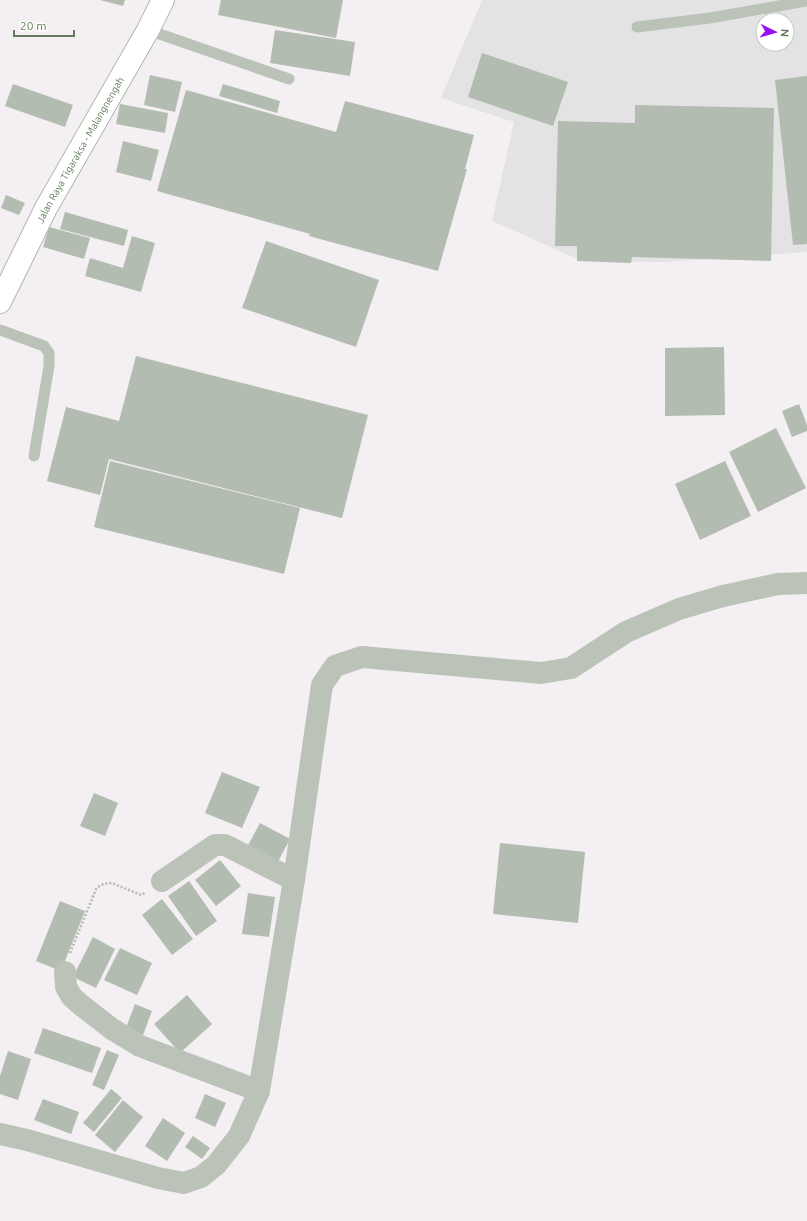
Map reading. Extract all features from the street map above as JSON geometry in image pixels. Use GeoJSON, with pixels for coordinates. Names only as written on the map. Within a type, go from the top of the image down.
{"type":"FeatureCollection","features":[{"type":"Feature","properties":{"kind":"main road","name":"Jalan Raya Tigaraksa - Malangnengah"},"geometry":{"type":"LineString","coordinates":[[0,302],[46,208],[148,30],[163,0]]}},
{"type":"Feature","properties":{"kind":"street"},"geometry":{"type":"LineString","coordinates":[[0,1134],[27,1140],[158,1178],[184,1183],[200,1177],[216,1165],[239,1136],[259,1091],[294,880],[322,685],[335,666],[362,657],[541,673],[571,668],[626,632],[679,609],[723,596],[778,584],[807,583]]}},
{"type":"Feature","properties":{"kind":"street"},"geometry":{"type":"LineString","coordinates":[[162,881],[215,845],[220,844],[229,847],[294,880]]}},
{"type":"Feature","properties":{"kind":"street"},"geometry":{"type":"LineString","coordinates":[[65,972],[66,987],[72,997],[112,1029],[140,1046],[259,1091]]}},
{"type":"Feature","properties":{"kind":"lane"},"geometry":{"type":"LineString","coordinates":[[637,26],[710,18],[807,1]]}},
{"type":"Feature","properties":{"kind":"lane"},"geometry":{"type":"LineString","coordinates":[[148,30],[289,79]]}},
{"type":"Feature","properties":{"kind":"lane"},"geometry":{"type":"LineString","coordinates":[[0,330],[44,346],[49,353],[49,366],[34,456]]}},
{"type":"Feature","properties":{"kind":"path"},"geometry":{"type":"LineString","coordinates":[[65,972],[66,964],[96,889],[100,885],[112,883],[141,896],[162,881]]}},
{"type":"Feature","properties":{"kind":"shaded area"},"geometry":{"type":"Polygon","coordinates":[[[482,0],[807,0],[807,252],[665,262],[582,261],[492,221],[514,122],[441,98],[482,0]]]}},
{"type":"Feature","properties":{"kind":"building"},"geometry":{"type":"Polygon","coordinates":[[[100,0],[125,0],[123,6],[100,0]]]}},
{"type":"Feature","properties":{"kind":"building"},"geometry":{"type":"Polygon","coordinates":[[[221,0],[343,0],[336,38],[218,15],[221,0]]]}},
{"type":"Feature","properties":{"kind":"building"},"geometry":{"type":"Polygon","coordinates":[[[275,30],[355,42],[350,76],[270,63],[275,30]]]}},
{"type":"Feature","properties":{"kind":"building"},"geometry":{"type":"Polygon","coordinates":[[[482,53],[568,82],[553,126],[468,97],[482,53]]]}},
{"type":"Feature","properties":{"kind":"building"},"geometry":{"type":"Polygon","coordinates":[[[150,75],[182,82],[175,112],[144,105],[150,75]]]}},
{"type":"Feature","properties":{"kind":"building"},"geometry":{"type":"Polygon","coordinates":[[[807,76],[807,244],[793,245],[775,80],[807,76]]]}},
{"type":"Feature","properties":{"kind":"building"},"geometry":{"type":"Polygon","coordinates":[[[13,84],[73,105],[65,127],[5,106],[13,84]]]}},
{"type":"Feature","properties":{"kind":"building"},"geometry":{"type":"Polygon","coordinates":[[[223,84],[280,101],[277,113],[219,96],[223,84]]]}},
{"type":"Feature","properties":{"kind":"building"},"geometry":{"type":"Polygon","coordinates":[[[186,90],[336,132],[345,101],[474,135],[465,169],[467,169],[438,271],[309,236],[310,234],[157,191],[186,90]]]}},
{"type":"Feature","properties":{"kind":"building"},"geometry":{"type":"Polygon","coordinates":[[[120,104],[168,113],[165,133],[116,124],[120,104]]]}},
{"type":"Feature","properties":{"kind":"building"},"geometry":{"type":"Polygon","coordinates":[[[635,105],[774,108],[771,261],[632,257],[631,263],[577,261],[577,246],[555,246],[558,121],[635,123],[635,105]]]}},
{"type":"Feature","properties":{"kind":"building"},"geometry":{"type":"Polygon","coordinates":[[[123,141],[159,150],[151,181],[116,172],[123,141]]]}},
{"type":"Feature","properties":{"kind":"building"},"geometry":{"type":"Polygon","coordinates":[[[6,195],[25,203],[19,215],[1,208],[6,195]]]}},
{"type":"Feature","properties":{"kind":"building"},"geometry":{"type":"Polygon","coordinates":[[[65,212],[128,230],[124,246],[60,229],[65,212]]]}},
{"type":"Feature","properties":{"kind":"building"},"geometry":{"type":"Polygon","coordinates":[[[49,227],[90,238],[84,259],[43,247],[49,227]]]}},
{"type":"Feature","properties":{"kind":"building"},"geometry":{"type":"Polygon","coordinates":[[[132,236],[155,243],[141,292],[85,276],[90,258],[123,268],[132,236]]]}},
{"type":"Feature","properties":{"kind":"building"},"geometry":{"type":"Polygon","coordinates":[[[266,241],[379,280],[356,347],[242,308],[266,241]]]}},
{"type":"Feature","properties":{"kind":"building"},"geometry":{"type":"Polygon","coordinates":[[[724,347],[725,415],[665,416],[665,348],[724,347]]]}},
{"type":"Feature","properties":{"kind":"building"},"geometry":{"type":"Polygon","coordinates":[[[136,356],[368,415],[342,518],[109,459],[100,495],[47,481],[66,407],[119,421],[136,356]]]}},
{"type":"Feature","properties":{"kind":"building"},"geometry":{"type":"Polygon","coordinates":[[[799,404],[807,425],[807,431],[792,437],[782,411],[799,404]]]}},
{"type":"Feature","properties":{"kind":"building"},"geometry":{"type":"Polygon","coordinates":[[[776,428],[806,488],[758,512],[729,452],[776,428]]]}},
{"type":"Feature","properties":{"kind":"building"},"geometry":{"type":"Polygon","coordinates":[[[110,461],[300,508],[284,574],[94,527],[110,461]]]}},
{"type":"Feature","properties":{"kind":"building"},"geometry":{"type":"Polygon","coordinates":[[[725,461],[751,516],[700,540],[675,484],[725,461]]]}},
{"type":"Feature","properties":{"kind":"building"},"geometry":{"type":"Polygon","coordinates":[[[222,772],[260,787],[242,828],[205,813],[222,772]]]}},
{"type":"Feature","properties":{"kind":"building"},"geometry":{"type":"Polygon","coordinates":[[[94,793],[118,803],[105,836],[80,826],[94,793]]]}},
{"type":"Feature","properties":{"kind":"building"},"geometry":{"type":"Polygon","coordinates":[[[260,823],[290,839],[275,867],[245,851],[260,823]]]}},
{"type":"Feature","properties":{"kind":"building"},"geometry":{"type":"Polygon","coordinates":[[[500,843],[585,852],[578,923],[493,914],[500,843]]]}},
{"type":"Feature","properties":{"kind":"building"},"geometry":{"type":"Polygon","coordinates":[[[220,860],[241,886],[216,906],[195,880],[220,860]]]}},
{"type":"Feature","properties":{"kind":"building"},"geometry":{"type":"Polygon","coordinates":[[[189,881],[217,921],[196,936],[168,896],[189,881]]]}},
{"type":"Feature","properties":{"kind":"building"},"geometry":{"type":"Polygon","coordinates":[[[248,893],[275,897],[269,937],[242,934],[248,893]]]}},
{"type":"Feature","properties":{"kind":"building"},"geometry":{"type":"Polygon","coordinates":[[[162,899],[193,939],[172,955],[142,915],[162,899]]]}},
{"type":"Feature","properties":{"kind":"building"},"geometry":{"type":"Polygon","coordinates":[[[60,901],[85,911],[61,971],[36,961],[60,901]]]}},
{"type":"Feature","properties":{"kind":"building"},"geometry":{"type":"Polygon","coordinates":[[[93,937],[115,949],[96,988],[73,977],[93,937]]]}},
{"type":"Feature","properties":{"kind":"building"},"geometry":{"type":"Polygon","coordinates":[[[120,948],[152,963],[137,995],[104,980],[120,948]]]}},
{"type":"Feature","properties":{"kind":"building"},"geometry":{"type":"Polygon","coordinates":[[[187,995],[212,1024],[180,1053],[154,1024],[187,995]]]}},
{"type":"Feature","properties":{"kind":"building"},"geometry":{"type":"Polygon","coordinates":[[[135,1004],[152,1011],[143,1035],[126,1028],[135,1004]]]}},
{"type":"Feature","properties":{"kind":"building"},"geometry":{"type":"Polygon","coordinates":[[[43,1028],[101,1048],[92,1073],[34,1053],[43,1028]]]}},
{"type":"Feature","properties":{"kind":"building"},"geometry":{"type":"Polygon","coordinates":[[[107,1050],[119,1055],[104,1090],[92,1085],[107,1050]]]}},
{"type":"Feature","properties":{"kind":"building"},"geometry":{"type":"Polygon","coordinates":[[[8,1051],[31,1059],[18,1100],[0,1094],[0,1076],[8,1051]]]}},
{"type":"Feature","properties":{"kind":"building"},"geometry":{"type":"Polygon","coordinates":[[[111,1089],[122,1098],[94,1132],[83,1123],[111,1089]]]}},
{"type":"Feature","properties":{"kind":"building"},"geometry":{"type":"Polygon","coordinates":[[[205,1094],[226,1103],[215,1127],[195,1118],[205,1094]]]}},
{"type":"Feature","properties":{"kind":"building"},"geometry":{"type":"Polygon","coordinates":[[[43,1099],[79,1112],[71,1134],[34,1120],[43,1099]]]}},
{"type":"Feature","properties":{"kind":"building"},"geometry":{"type":"Polygon","coordinates":[[[123,1100],[143,1117],[115,1152],[95,1135],[123,1100]]]}},
{"type":"Feature","properties":{"kind":"building"},"geometry":{"type":"Polygon","coordinates":[[[163,1118],[185,1133],[167,1161],[145,1146],[163,1118]]]}},
{"type":"Feature","properties":{"kind":"building"},"geometry":{"type":"Polygon","coordinates":[[[193,1136],[210,1148],[202,1159],[185,1147],[193,1136]]]}}]}
